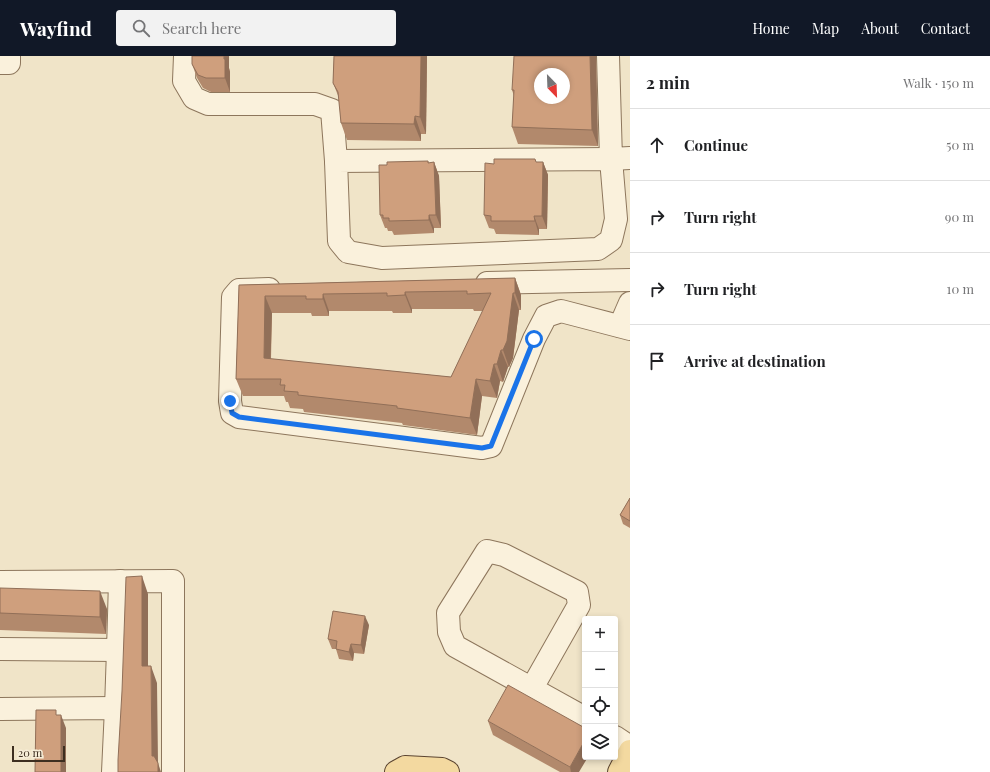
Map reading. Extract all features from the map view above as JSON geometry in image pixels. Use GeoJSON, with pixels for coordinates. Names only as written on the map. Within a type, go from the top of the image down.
{"type":"FeatureCollection","features":[{"type":"Feature","properties":{"kind":"main road"},"geometry":{"type":"LineString","coordinates":[[619,772],[630,751]]}},
{"type":"Feature","properties":{"kind":"main road"},"geometry":{"type":"LineString","coordinates":[[396,772],[405,767],[442,769],[448,772]]}},
{"type":"Feature","properties":{"kind":"street"},"geometry":{"type":"LineString","coordinates":[[0,63],[9,63],[9,56]]}},
{"type":"Feature","properties":{"kind":"street"},"geometry":{"type":"LineString","coordinates":[[185,56],[184,81],[194,98],[208,104],[315,104],[332,110],[336,161],[339,241],[348,252],[382,258],[598,249],[611,240],[616,219],[621,159],[608,56]]}},
{"type":"Feature","properties":{"kind":"street"},"geometry":{"type":"LineString","coordinates":[[336,161],[621,159]]}},
{"type":"Feature","properties":{"kind":"street"},"geometry":{"type":"LineString","coordinates":[[468,283],[630,280]]}},
{"type":"Feature","properties":{"kind":"street"},"geometry":{"type":"LineString","coordinates":[[286,288],[239,290],[232,297],[230,401],[232,413],[239,417],[482,448],[491,446],[534,339],[546,316],[562,311],[625,328],[630,302]]}},
{"type":"Feature","properties":{"kind":"street"},"geometry":{"type":"LineString","coordinates":[[532,688],[579,605],[577,592],[504,555],[487,551],[448,613],[449,632],[456,646],[582,716]]}},
{"type":"Feature","properties":{"kind":"street"},"geometry":{"type":"LineString","coordinates":[[113,772],[120,581]]}},
{"type":"Feature","properties":{"kind":"street"},"geometry":{"type":"LineString","coordinates":[[0,582],[173,581],[173,772]]}},
{"type":"Feature","properties":{"kind":"street"},"geometry":{"type":"LineString","coordinates":[[0,649],[118,650]]}},
{"type":"Feature","properties":{"kind":"street"},"geometry":{"type":"LineString","coordinates":[[0,709],[116,708]]}},
{"type":"Feature","properties":{"kind":"street"},"geometry":{"type":"LineString","coordinates":[[618,740],[630,747]]}},
{"type":"Feature","properties":{"kind":"building"},"geometry":{"type":"Polygon","coordinates":[[[192,56],[224,56],[225,78],[206,78],[198,75],[192,64],[192,56]]]}},
{"type":"Feature","properties":{"kind":"building"},"geometry":{"type":"Polygon","coordinates":[[[334,56],[421,56],[420,117],[415,116],[414,124],[341,123],[338,92],[333,83],[334,56]]]}},
{"type":"Feature","properties":{"kind":"building"},"geometry":{"type":"Polygon","coordinates":[[[514,56],[590,56],[592,130],[512,127],[514,90],[512,90],[514,56]]]}},
{"type":"Feature","properties":{"kind":"building"},"geometry":{"type":"Polygon","coordinates":[[[494,159],[535,159],[536,162],[543,162],[542,216],[534,216],[535,221],[491,221],[491,216],[484,215],[485,163],[494,164],[494,159]]]}},
{"type":"Feature","properties":{"kind":"building"},"geometry":{"type":"Polygon","coordinates":[[[428,161],[428,163],[434,162],[436,215],[429,215],[429,220],[389,221],[389,218],[383,218],[383,215],[380,215],[379,165],[387,165],[387,162],[428,161]]]}},
{"type":"Feature","properties":{"kind":"building"},"geometry":{"type":"Polygon","coordinates":[[[515,278],[515,293],[513,293],[507,341],[503,350],[501,350],[497,364],[494,364],[490,381],[476,379],[470,418],[397,408],[397,406],[298,395],[298,392],[284,391],[285,385],[280,385],[281,379],[236,379],[239,285],[515,278]],[[467,291],[405,292],[405,295],[387,296],[387,293],[323,294],[323,299],[306,299],[306,296],[265,296],[264,358],[451,377],[491,293],[467,294],[467,291]]]}},
{"type":"Feature","properties":{"kind":"building"},"geometry":{"type":"Polygon","coordinates":[[[630,498],[630,521],[620,515],[630,498]]]}},
{"type":"Feature","properties":{"kind":"building"},"geometry":{"type":"Polygon","coordinates":[[[142,576],[142,666],[151,666],[152,756],[154,756],[158,763],[158,772],[118,772],[126,577],[142,576]]]}},
{"type":"Feature","properties":{"kind":"building"},"geometry":{"type":"Polygon","coordinates":[[[0,588],[100,591],[100,617],[0,613],[0,588]]]}},
{"type":"Feature","properties":{"kind":"building"},"geometry":{"type":"Polygon","coordinates":[[[333,611],[365,616],[361,645],[351,644],[349,652],[336,649],[337,641],[328,639],[333,611]]]}},
{"type":"Feature","properties":{"kind":"building"},"geometry":{"type":"Polygon","coordinates":[[[508,685],[582,726],[582,745],[570,767],[488,721],[508,685]]]}},
{"type":"Feature","properties":{"kind":"building"},"geometry":{"type":"Polygon","coordinates":[[[36,710],[56,710],[56,715],[61,715],[61,772],[35,772],[36,710]]]}},
{"type":"Feature","properties":{"kind":"route"},"geometry":{"type":"LineString","coordinates":[[230,401],[232,413],[239,417],[482,448],[491,446],[534,339]]}}]}
